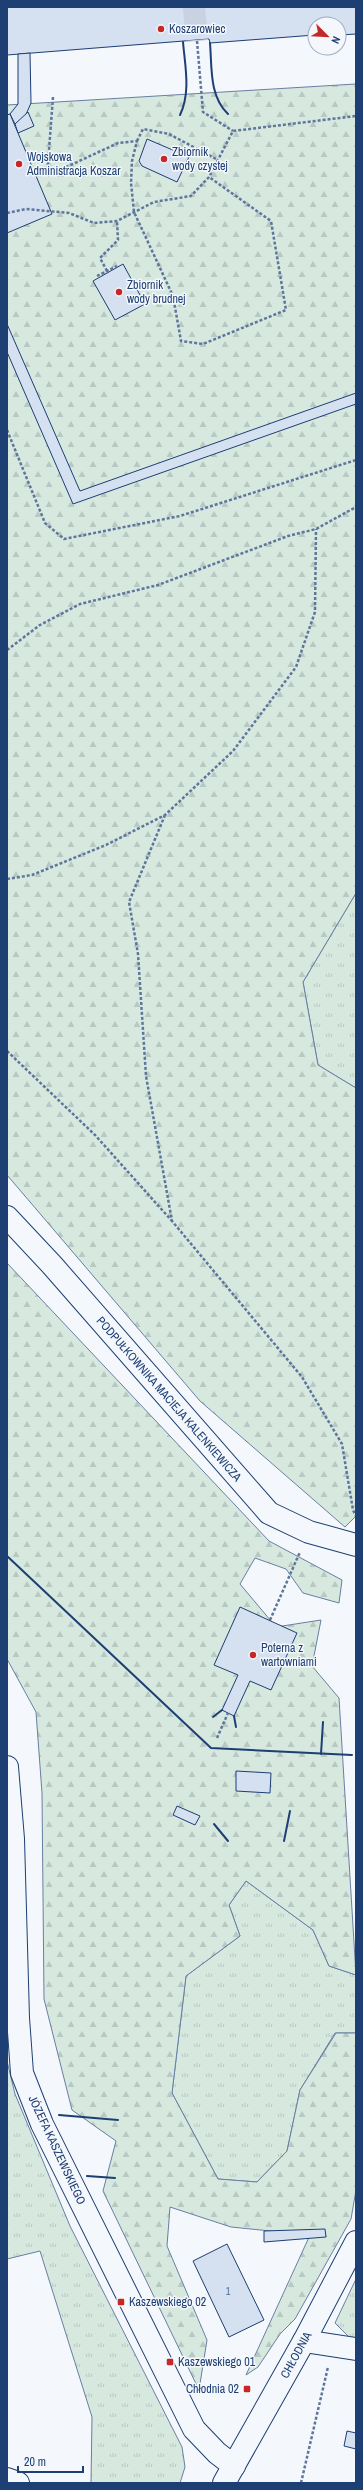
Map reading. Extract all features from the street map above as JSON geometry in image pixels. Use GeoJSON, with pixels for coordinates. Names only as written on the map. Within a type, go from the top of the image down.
{"type":"FeatureCollection","features":[{"type":"Feature","properties":{"kind":"street","name":"PODPUŁKOWNIKA MACIEJA KALENKIEWICZA"},"geometry":{"type":"LineString","coordinates":[[7,1217],[52,1265],[269,1513],[309,1532],[356,1545]]}},
{"type":"Feature","properties":{"kind":"street","name":"JÓZEFA KASZEWSKIEGO"},"geometry":{"type":"LineString","coordinates":[[7,1767],[13,1839],[18,2018],[22,2073],[42,2124],[194,2429],[216,2453],[232,2477]]}},
{"type":"Feature","properties":{"kind":"street","name":"CHŁODNIA"},"geometry":{"type":"LineString","coordinates":[[232,2477],[356,2242]]}},
{"type":"Feature","properties":{"kind":"street"},"geometry":{"type":"LineString","coordinates":[[304,2341],[356,2349]]}},
{"type":"Feature","properties":{"kind":"street"},"geometry":{"type":"LineString","coordinates":[[7,2479],[18,2483]]}},
{"type":"Feature","properties":{"kind":"path"},"geometry":{"type":"LineString","coordinates":[[197,40],[203,112],[233,131],[356,116]]}},
{"type":"Feature","properties":{"kind":"path"},"geometry":{"type":"LineString","coordinates":[[53,97],[47,176],[118,144],[138,141]]}},
{"type":"Feature","properties":{"kind":"path"},"geometry":{"type":"LineString","coordinates":[[209,177],[271,221],[286,310],[202,344],[181,341],[173,296],[134,212],[131,183],[132,161],[143,129],[169,134],[218,160]]}},
{"type":"Feature","properties":{"kind":"path"},"geometry":{"type":"LineString","coordinates":[[7,213],[26,209],[69,213],[94,223],[117,221],[154,202],[191,196],[209,177],[233,131]]}},
{"type":"Feature","properties":{"kind":"path"},"geometry":{"type":"LineString","coordinates":[[107,271],[100,258],[118,240],[117,221]]}},
{"type":"Feature","properties":{"kind":"path"},"geometry":{"type":"LineString","coordinates":[[97,276],[117,266]]}},
{"type":"Feature","properties":{"kind":"path"},"geometry":{"type":"LineString","coordinates":[[7,430],[45,523],[64,539],[180,516],[356,460]]}},
{"type":"Feature","properties":{"kind":"path"},"geometry":{"type":"LineString","coordinates":[[7,650],[40,625],[80,604],[158,585],[288,536],[316,529],[356,507]]}},
{"type":"Feature","properties":{"kind":"path"},"geometry":{"type":"LineString","coordinates":[[7,879],[32,875],[106,845],[165,815],[233,751],[296,667],[315,612],[316,529]]}},
{"type":"Feature","properties":{"kind":"path"},"geometry":{"type":"LineString","coordinates":[[165,815],[129,902],[138,954],[146,1076],[172,1221]]}},
{"type":"Feature","properties":{"kind":"path"},"geometry":{"type":"LineString","coordinates":[[7,1051],[95,1135],[172,1221],[302,1377],[342,1444],[353,1510],[356,1516]]}},
{"type":"Feature","properties":{"kind":"path"},"geometry":{"type":"LineString","coordinates":[[270,1620],[309,1532]]}},
{"type":"Feature","properties":{"kind":"path"},"geometry":{"type":"LineString","coordinates":[[217,1738],[228,1713]]}},
{"type":"Feature","properties":{"kind":"path"},"geometry":{"type":"LineString","coordinates":[[301,2483],[327,2372],[331,2345]]}},
{"type":"Feature","properties":{"kind":"green space"},"geometry":{"type":"Polygon","coordinates":[[[356,84],[356,893],[303,982],[318,1065],[356,1088],[356,1516],[345,1527],[200,1401],[7,1175],[7,105],[356,84]]]}},
{"type":"Feature","properties":{"kind":"green space"},"geometry":{"type":"Polygon","coordinates":[[[356,893],[356,1088],[318,1065],[303,982],[356,893]]]}},
{"type":"Feature","properties":{"kind":"green space"},"geometry":{"type":"Polygon","coordinates":[[[7,1263],[269,1541],[342,1580],[339,1603],[303,1593],[286,1569],[255,1558],[240,1584],[276,1627],[321,1620],[312,1666],[339,1698],[356,1975],[329,1966],[313,1930],[246,1881],[229,1905],[240,1936],[186,1976],[172,2093],[218,2179],[257,2182],[287,2151],[300,2090],[336,2033],[356,2033],[356,2190],[351,2219],[295,2319],[280,2334],[258,2367],[246,2375],[310,2235],[231,2227],[170,2207],[167,2246],[207,2340],[199,2390],[103,2191],[116,2141],[72,2110],[44,1999],[42,1793],[36,1712],[7,1659],[7,1263]]]}},
{"type":"Feature","properties":{"kind":"green space"},"geometry":{"type":"Polygon","coordinates":[[[246,1881],[313,1930],[329,1966],[356,1975],[356,2033],[335,2033],[300,2090],[287,2151],[257,2182],[218,2179],[172,2093],[186,1976],[240,1936],[229,1905],[246,1881]]]}},
{"type":"Feature","properties":{"kind":"green space"},"geometry":{"type":"Polygon","coordinates":[[[7,2061],[15,2094],[70,2226],[182,2447],[185,2467],[180,2483],[91,2483],[92,2417],[40,2251],[7,2259],[7,2061]]]}},
{"type":"Feature","properties":{"kind":"green space"},"geometry":{"type":"Polygon","coordinates":[[[356,2279],[356,2339],[350,2338],[335,2323],[356,2279]]]}},
{"type":"Feature","properties":{"kind":"building","name":"Koszarowiec"},"geometry":{"type":"Polygon","coordinates":[[[7,7],[356,7],[356,34],[347,35],[347,16],[307,16],[307,36],[210,43],[209,39],[7,55],[7,7]]]}},
{"type":"Feature","properties":{"kind":"building"},"geometry":{"type":"Polygon","coordinates":[[[30,53],[31,103],[24,119],[15,124],[10,114],[18,104],[18,54],[30,53]]]}},
{"type":"Feature","properties":{"kind":"building"},"geometry":{"type":"Polygon","coordinates":[[[28,112],[34,126],[18,133],[15,124],[28,112]]]}},
{"type":"Feature","properties":{"kind":"building","name":"Wojskowa Administracja Koszar"},"geometry":{"type":"Polygon","coordinates":[[[10,114],[52,214],[7,233],[7,115],[10,114]]]}},
{"type":"Feature","properties":{"kind":"building","name":"Zbiornik wody czystej"},"geometry":{"type":"Polygon","coordinates":[[[147,139],[189,157],[177,182],[142,166],[139,161],[147,139]]]}},
{"type":"Feature","properties":{"kind":"building","name":"Zbiornik wody brudnej"},"geometry":{"type":"Polygon","coordinates":[[[123,264],[145,304],[115,320],[93,281],[123,264]]]}},
{"type":"Feature","properties":{"kind":"building"},"geometry":{"type":"Polygon","coordinates":[[[7,324],[80,491],[356,393],[356,404],[73,504],[7,352],[7,324]]]}},
{"type":"Feature","properties":{"kind":"building","name":"Poterna z wartowniami"},"geometry":{"type":"Polygon","coordinates":[[[240,1607],[297,1633],[271,1690],[250,1681],[234,1716],[222,1710],[238,1675],[214,1665],[240,1607]]]}},
{"type":"Feature","properties":{"kind":"building"},"geometry":{"type":"Polygon","coordinates":[[[236,1771],[271,1773],[270,1793],[236,1791],[236,1771]]]}},
{"type":"Feature","properties":{"kind":"building"},"geometry":{"type":"Polygon","coordinates":[[[177,1806],[200,1816],[195,1825],[173,1815],[177,1806]]]}},
{"type":"Feature","properties":{"kind":"building"},"geometry":{"type":"Polygon","coordinates":[[[325,2229],[326,2237],[264,2242],[264,2231],[325,2229]]]}},
{"type":"Feature","properties":{"kind":"building"},"geometry":{"type":"Polygon","coordinates":[[[227,2244],[264,2320],[229,2337],[193,2261],[227,2244]]]}},
{"type":"Feature","properties":{"kind":"building"},"geometry":{"type":"Polygon","coordinates":[[[347,2431],[356,2433],[356,2449],[344,2446],[347,2431]]]}},
{"type":"Feature","properties":{"kind":"tunnel"},"geometry":{"type":"LineString","coordinates":[[194,7],[197,41]]}},
{"type":"Feature","properties":{"kind":"wall"},"geometry":{"type":"LineString","coordinates":[[180,115],[186,88],[183,42]]}},
{"type":"Feature","properties":{"kind":"wall"},"geometry":{"type":"LineString","coordinates":[[210,43],[214,90],[217,99],[228,114]]}},
{"type":"Feature","properties":{"kind":"wall"},"geometry":{"type":"LineString","coordinates":[[7,1556],[211,1748],[352,1755]]}},
{"type":"Feature","properties":{"kind":"wall"},"geometry":{"type":"LineString","coordinates":[[213,1717],[222,1710]]}},
{"type":"Feature","properties":{"kind":"wall"},"geometry":{"type":"LineString","coordinates":[[234,1716],[236,1727]]}},
{"type":"Feature","properties":{"kind":"wall"},"geometry":{"type":"LineString","coordinates":[[321,1754],[323,1722]]}},
{"type":"Feature","properties":{"kind":"wall"},"geometry":{"type":"LineString","coordinates":[[284,1841],[290,1811]]}},
{"type":"Feature","properties":{"kind":"wall"},"geometry":{"type":"LineString","coordinates":[[214,1824],[228,1841]]}},
{"type":"Feature","properties":{"kind":"wall"},"geometry":{"type":"LineString","coordinates":[[59,2115],[118,2120]]}},
{"type":"Feature","properties":{"kind":"wall"},"geometry":{"type":"LineString","coordinates":[[87,2176],[115,2178]]}},
{"type":"Feature","properties":{"kind":"place","name":"Koszarowiec"},"geometry":{"type":"Point","coordinates":[161,29]}},
{"type":"Feature","properties":{"kind":"place","name":"Zbiornik wody czystej"},"geometry":{"type":"Point","coordinates":[164,159]}},
{"type":"Feature","properties":{"kind":"place","name":"Wojskowa Administracja Koszar"},"geometry":{"type":"Point","coordinates":[19,164]}},
{"type":"Feature","properties":{"kind":"place","name":"Zbiornik wody brudnej"},"geometry":{"type":"Point","coordinates":[119,292]}},
{"type":"Feature","properties":{"kind":"place","name":"Poterna z wartowniami"},"geometry":{"type":"Point","coordinates":[253,1655]}},
{"type":"Feature","properties":{"kind":"place","name":"Kaszewskiego 02"},"geometry":{"type":"Point","coordinates":[121,2302]}},
{"type":"Feature","properties":{"kind":"place","name":"Kaszewskiego 01"},"geometry":{"type":"Point","coordinates":[170,2362]}},
{"type":"Feature","properties":{"kind":"place","name":"Chłodnia 02"},"geometry":{"type":"Point","coordinates":[247,2389]}}]}
